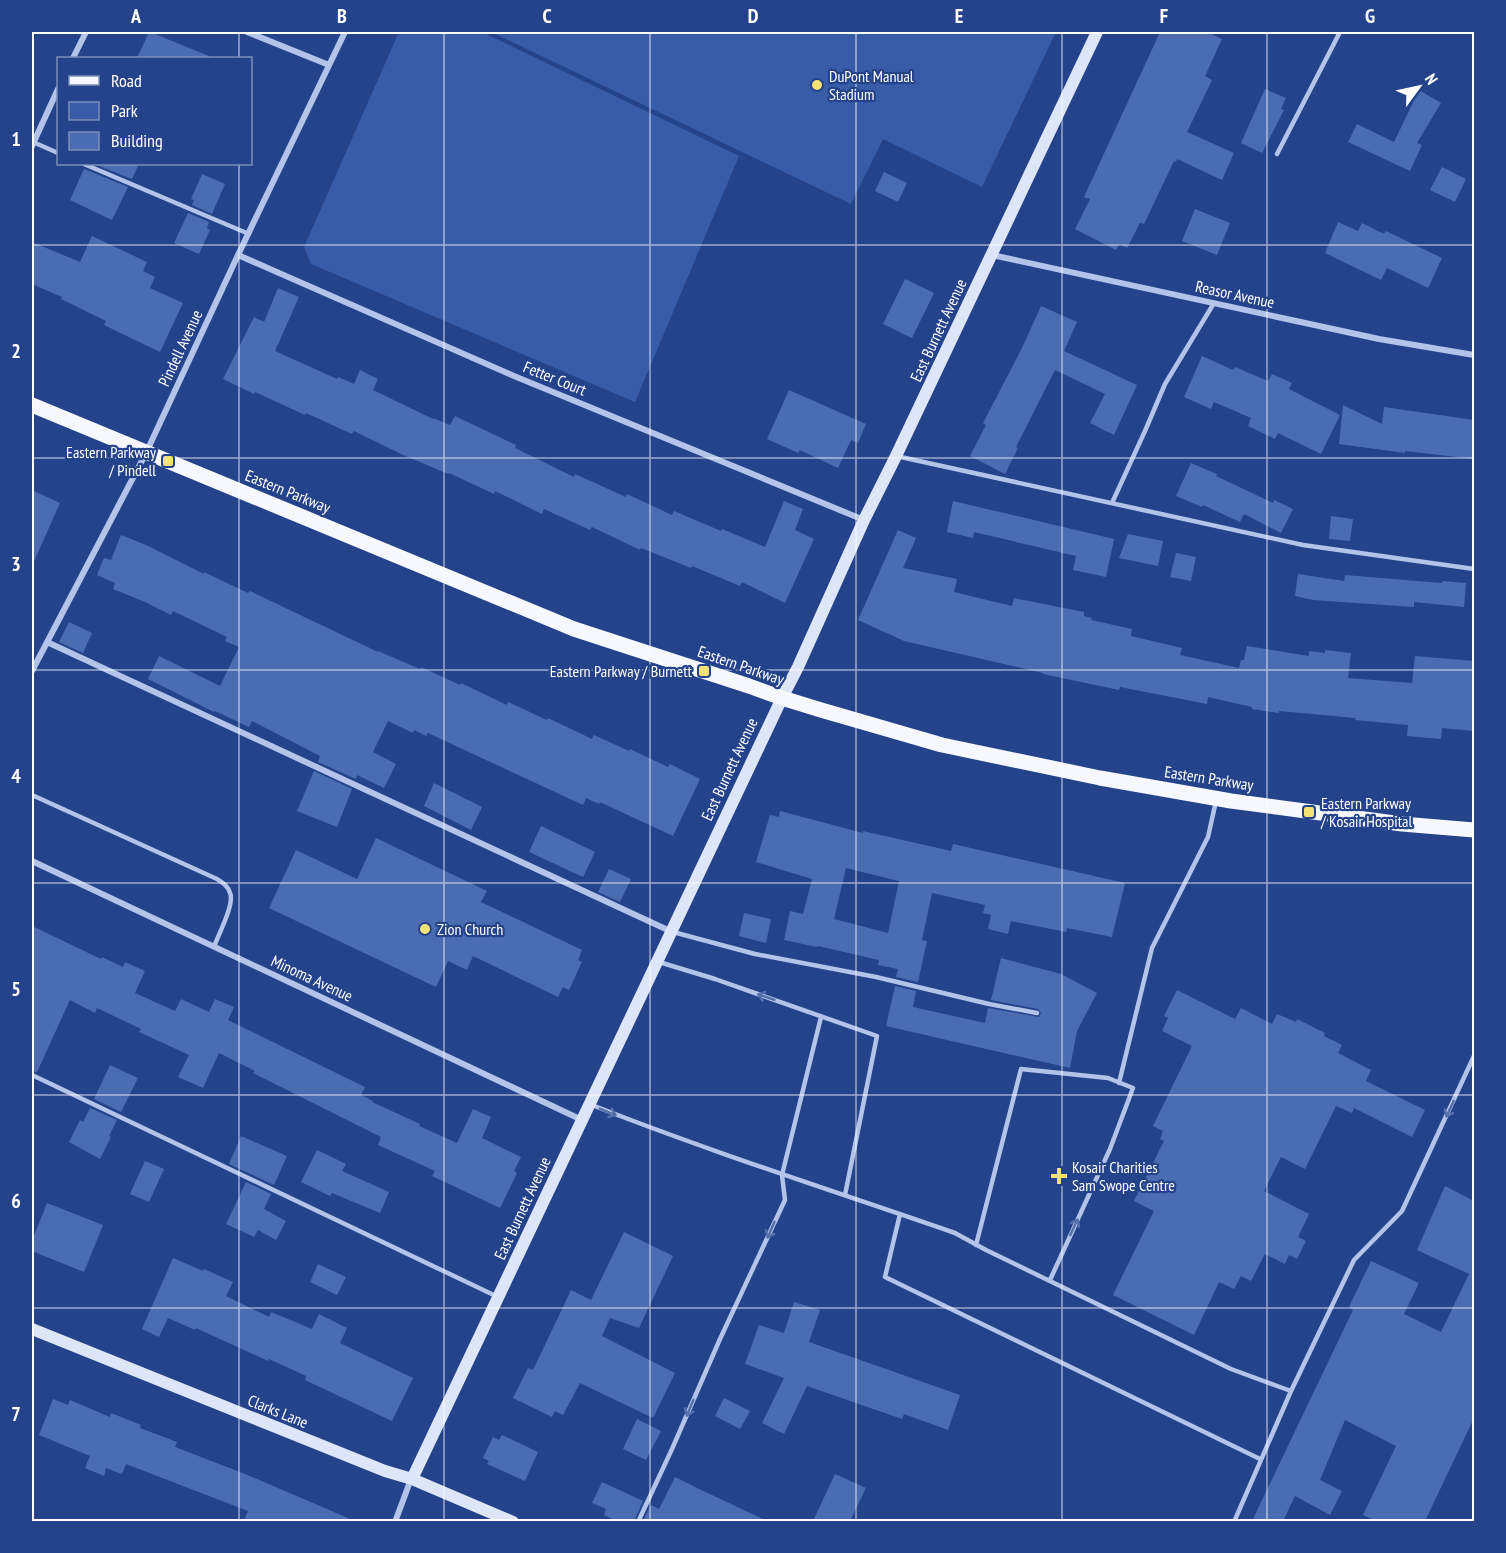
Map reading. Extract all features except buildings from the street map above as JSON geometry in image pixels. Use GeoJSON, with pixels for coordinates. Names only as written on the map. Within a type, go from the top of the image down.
{"type":"FeatureCollection","features":[{"type":"Feature","properties":{"kind":"main road","name":"Eastern Parkway"},"geometry":{"type":"LineString","coordinates":[[32,405],[574,629],[782,698],[942,745],[1100,778],[1217,798],[1402,824],[1474,830]]}},
{"type":"Feature","properties":{"kind":"street"},"geometry":{"type":"LineString","coordinates":[[74,57],[86,32]]}},
{"type":"Feature","properties":{"kind":"street"},"geometry":{"type":"LineString","coordinates":[[247,32],[329,65]]}},
{"type":"Feature","properties":{"kind":"street","name":"Pindell Avenue"},"geometry":{"type":"LineString","coordinates":[[32,668],[146,453],[345,32]]}},
{"type":"Feature","properties":{"kind":"street","name":"East Burnett Avenue"},"geometry":{"type":"LineString","coordinates":[[394,1521],[670,931],[798,667],[864,520],[1097,32]]}},
{"type":"Feature","properties":{"kind":"street"},"geometry":{"type":"LineString","coordinates":[[32,143],[57,91]]}},
{"type":"Feature","properties":{"kind":"street","name":"Fetter Court"},"geometry":{"type":"LineString","coordinates":[[238,255],[514,376],[864,520]]}},
{"type":"Feature","properties":{"kind":"street","name":"Reasor Avenue"},"geometry":{"type":"LineString","coordinates":[[991,255],[1379,339],[1474,354]]}},
{"type":"Feature","properties":{"kind":"street"},"geometry":{"type":"LineString","coordinates":[[47,642],[670,931]]}},
{"type":"Feature","properties":{"kind":"street","name":"Minoma Avenue"},"geometry":{"type":"LineString","coordinates":[[32,861],[582,1120]]}},
{"type":"Feature","properties":{"kind":"street","name":"Clarks Lane"},"geometry":{"type":"LineString","coordinates":[[32,1329],[513,1521]]}},
{"type":"Feature","properties":{"kind":"lane"},"geometry":{"type":"LineString","coordinates":[[1277,154],[1340,32]]}},
{"type":"Feature","properties":{"kind":"lane"},"geometry":{"type":"LineString","coordinates":[[32,143],[57,153]]}},
{"type":"Feature","properties":{"kind":"lane"},"geometry":{"type":"LineString","coordinates":[[86,165],[249,234]]}},
{"type":"Feature","properties":{"kind":"lane"},"geometry":{"type":"LineString","coordinates":[[1112,503],[1164,384],[1214,303]]}},
{"type":"Feature","properties":{"kind":"lane"},"geometry":{"type":"LineString","coordinates":[[896,456],[1303,545],[1474,568]]}},
{"type":"Feature","properties":{"kind":"lane"},"geometry":{"type":"LineString","coordinates":[[32,795],[218,879],[231,893],[231,902],[214,947]]}},
{"type":"Feature","properties":{"kind":"lane"},"geometry":{"type":"LineString","coordinates":[[1119,1083],[1152,948],[1208,837],[1217,798]]}},
{"type":"Feature","properties":{"kind":"lane"},"geometry":{"type":"LineString","coordinates":[[670,931],[755,954],[876,977],[1037,1013]]}},
{"type":"Feature","properties":{"kind":"lane"},"geometry":{"type":"LineString","coordinates":[[656,961],[715,979],[877,1036],[845,1195]]}},
{"type":"Feature","properties":{"kind":"lane"},"geometry":{"type":"LineString","coordinates":[[638,1521],[785,1200],[782,1175],[821,1017]]}},
{"type":"Feature","properties":{"kind":"lane"},"geometry":{"type":"LineString","coordinates":[[1234,1521],[1291,1391],[1354,1260],[1402,1211],[1474,1056]]}},
{"type":"Feature","properties":{"kind":"lane"},"geometry":{"type":"LineString","coordinates":[[976,1245],[1021,1069],[1108,1078],[1132,1088],[1110,1149],[1050,1280]]}},
{"type":"Feature","properties":{"kind":"lane"},"geometry":{"type":"LineString","coordinates":[[32,1075],[498,1297]]}},
{"type":"Feature","properties":{"kind":"lane"},"geometry":{"type":"LineString","coordinates":[[589,1104],[782,1175],[955,1233],[1231,1369],[1291,1391]]}},
{"type":"Feature","properties":{"kind":"lane"},"geometry":{"type":"LineString","coordinates":[[900,1214],[885,1278],[1260,1459]]}},
{"type":"Feature","properties":{"kind":"green space"},"geometry":{"type":"Polygon","coordinates":[[[399,32],[482,32],[739,156],[635,402],[311,264],[304,247],[399,32]]]}},
{"type":"Feature","properties":{"kind":"green space","name":"DuPont Manual Stadium"},"geometry":{"type":"Polygon","coordinates":[[[491,32],[1056,32],[982,187],[883,139],[851,204],[491,32]]]}},
{"type":"Feature","properties":{"kind":"place","name":"DuPont Manual Stadium"},"geometry":{"type":"Point","coordinates":[817,85]}},
{"type":"Feature","properties":{"kind":"place","name":"Eastern Parkway / Pindell"},"geometry":{"type":"Point","coordinates":[168,461]}},
{"type":"Feature","properties":{"kind":"place","name":"Eastern Parkway / Burnett"},"geometry":{"type":"Point","coordinates":[704,671]}},
{"type":"Feature","properties":{"kind":"place","name":"Eastern Parkway / Kosair Hospital"},"geometry":{"type":"Point","coordinates":[1309,812]}},
{"type":"Feature","properties":{"kind":"place","name":"Zion Church"},"geometry":{"type":"Point","coordinates":[425,929]}},
{"type":"Feature","properties":{"kind":"place","name":"Kosair Charities Sam Swope Centre"},"geometry":{"type":"Point","coordinates":[1059,1176]}}]}
